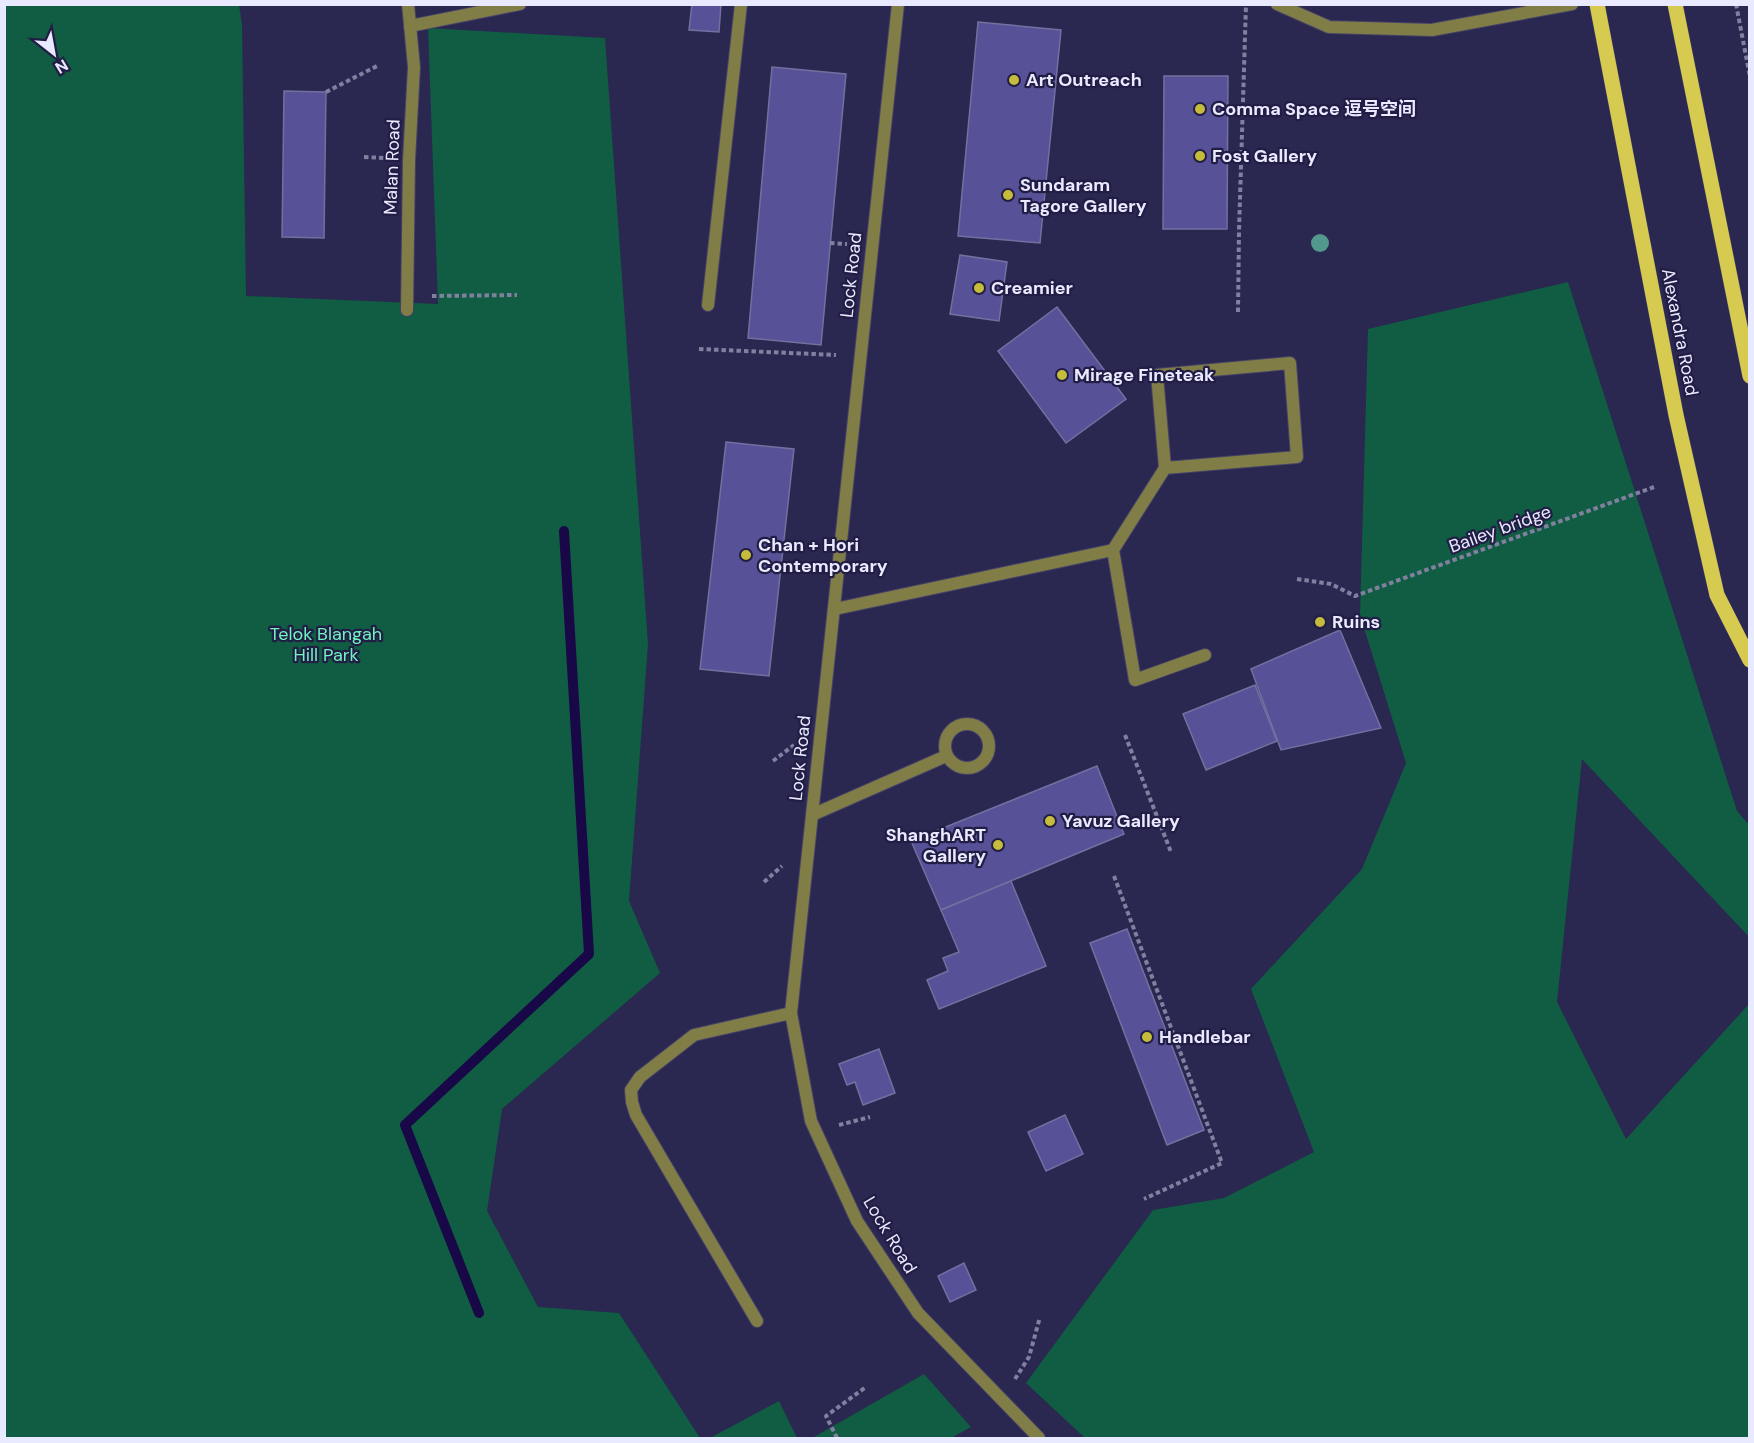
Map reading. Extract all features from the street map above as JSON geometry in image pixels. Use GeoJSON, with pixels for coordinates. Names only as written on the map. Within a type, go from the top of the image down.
{"type":"FeatureCollection","features":[{"type":"Feature","properties":{"kind":"main road","name":"Alexandra Road"},"geometry":{"type":"LineString","coordinates":[[1597,4],[1676,415],[1714,584],[1717,595],[1749,660]]}},
{"type":"Feature","properties":{"kind":"main road"},"geometry":{"type":"LineString","coordinates":[[1675,4],[1749,376]]}},
{"type":"Feature","properties":{"kind":"street","name":"Malan Road"},"geometry":{"type":"LineString","coordinates":[[407,310],[409,160],[414,67],[408,4]]}},
{"type":"Feature","properties":{"kind":"street"},"geometry":{"type":"LineString","coordinates":[[410,26],[520,4]]}},
{"type":"Feature","properties":{"kind":"street"},"geometry":{"type":"LineString","coordinates":[[708,305],[741,4]]}},
{"type":"Feature","properties":{"kind":"street","name":"Lock Road"},"geometry":{"type":"LineString","coordinates":[[898,4],[791,1013],[811,1121],[857,1221],[918,1313],[1039,1438]]}},
{"type":"Feature","properties":{"kind":"street"},"geometry":{"type":"LineString","coordinates":[[1277,4],[1329,27],[1432,30],[1572,4]]}},
{"type":"Feature","properties":{"kind":"street"},"geometry":{"type":"LineString","coordinates":[[1165,468],[1297,457],[1290,363],[1157,375],[1165,468],[1113,550],[1135,680],[1205,655]]}},
{"type":"Feature","properties":{"kind":"street"},"geometry":{"type":"LineString","coordinates":[[835,609],[1113,550]]}},
{"type":"Feature","properties":{"kind":"street"},"geometry":{"type":"LineString","coordinates":[[812,815],[946,756]]}},
{"type":"Feature","properties":{"kind":"street"},"geometry":{"type":"LineString","coordinates":[[757,1321],[636,1115],[631,1090],[640,1077],[694,1035],[791,1013]]}},
{"type":"Feature","properties":{"kind":"path"},"geometry":{"type":"LineString","coordinates":[[1238,312],[1246,4]]}},
{"type":"Feature","properties":{"kind":"path"},"geometry":{"type":"LineString","coordinates":[[1736,4],[1749,77]]}},
{"type":"Feature","properties":{"kind":"path"},"geometry":{"type":"LineString","coordinates":[[326,92],[379,64]]}},
{"type":"Feature","properties":{"kind":"path"},"geometry":{"type":"LineString","coordinates":[[830,243],[849,244]]}},
{"type":"Feature","properties":{"kind":"path"},"geometry":{"type":"LineString","coordinates":[[408,296],[517,295]]}},
{"type":"Feature","properties":{"kind":"path"},"geometry":{"type":"LineString","coordinates":[[699,349],[861,356]]}},
{"type":"Feature","properties":{"kind":"path","name":"Bailey bridge"},"geometry":{"type":"LineString","coordinates":[[1297,579],[1331,584],[1356,596],[1654,487]]}},
{"type":"Feature","properties":{"kind":"path"},"geometry":{"type":"LineString","coordinates":[[1125,735],[1171,852]]}},
{"type":"Feature","properties":{"kind":"path"},"geometry":{"type":"LineString","coordinates":[[773,761],[796,744]]}},
{"type":"Feature","properties":{"kind":"path"},"geometry":{"type":"LineString","coordinates":[[764,882],[778,869]]}},
{"type":"Feature","properties":{"kind":"path"},"geometry":{"type":"LineString","coordinates":[[1114,876],[1222,1163],[1144,1198]]}},
{"type":"Feature","properties":{"kind":"path"},"geometry":{"type":"LineString","coordinates":[[1013,1382],[1029,1357],[1040,1317]]}},
{"type":"Feature","properties":{"kind":"path"},"geometry":{"type":"LineString","coordinates":[[837,1438],[826,1416],[866,1387]]}},
{"type":"Feature","properties":{"kind":"green space","name":"Telok Blangah Hill Park"},"geometry":{"type":"Polygon","coordinates":[[[5,5],[239,5],[242,24],[246,296],[438,304],[428,28],[605,38],[648,644],[629,901],[660,973],[502,1109],[487,1211],[538,1307],[619,1313],[700,1438],[5,1438],[5,5]]]}},
{"type":"Feature","properties":{"kind":"green space"},"geometry":{"type":"Polygon","coordinates":[[[1568,282],[1737,811],[1749,825],[1750,938],[1582,759],[1557,1002],[1626,1139],[1749,1004],[1749,1438],[1085,1438],[1026,1383],[1153,1210],[1224,1198],[1314,1152],[1251,989],[1362,869],[1406,763],[1360,615],[1368,329],[1568,282]]]}},
{"type":"Feature","properties":{"kind":"green space"},"geometry":{"type":"Polygon","coordinates":[[[924,1374],[971,1427],[951,1438],[814,1437],[924,1374]]]}},
{"type":"Feature","properties":{"kind":"green space"},"geometry":{"type":"Polygon","coordinates":[[[779,1401],[797,1438],[710,1438],[779,1401]]]}},
{"type":"Feature","properties":{"kind":"building"},"geometry":{"type":"Polygon","coordinates":[[[692,4],[721,4],[719,32],[689,30],[692,4]]]}},
{"type":"Feature","properties":{"kind":"building"},"geometry":{"type":"Polygon","coordinates":[[[978,22],[1061,30],[1040,243],[958,236],[978,22]]]}},
{"type":"Feature","properties":{"kind":"building"},"geometry":{"type":"Polygon","coordinates":[[[772,67],[846,74],[821,345],[748,338],[772,67]]]}},
{"type":"Feature","properties":{"kind":"building"},"geometry":{"type":"Polygon","coordinates":[[[1164,76],[1228,76],[1227,229],[1163,229],[1164,76]]]}},
{"type":"Feature","properties":{"kind":"building"},"geometry":{"type":"Polygon","coordinates":[[[284,91],[326,92],[324,238],[282,237],[284,91]]]}},
{"type":"Feature","properties":{"kind":"building","name":"Creamier"},"geometry":{"type":"Polygon","coordinates":[[[960,255],[1007,262],[999,321],[950,314],[960,255]]]}},
{"type":"Feature","properties":{"kind":"building","name":"Mirage Fineteak"},"geometry":{"type":"Polygon","coordinates":[[[1057,307],[1126,399],[1066,443],[998,351],[1057,307]]]}},
{"type":"Feature","properties":{"kind":"building"},"geometry":{"type":"Polygon","coordinates":[[[726,442],[794,449],[769,676],[700,669],[726,442]]]}},
{"type":"Feature","properties":{"kind":"building"},"geometry":{"type":"Polygon","coordinates":[[[1340,630],[1381,728],[1281,750],[1251,669],[1340,630]]]}},
{"type":"Feature","properties":{"kind":"building"},"geometry":{"type":"Polygon","coordinates":[[[1255,685],[1277,741],[1206,770],[1183,714],[1255,685]]]}},
{"type":"Feature","properties":{"kind":"building"},"geometry":{"type":"Polygon","coordinates":[[[1097,766],[1124,834],[941,910],[911,841],[1097,766]]]}},
{"type":"Feature","properties":{"kind":"building"},"geometry":{"type":"Polygon","coordinates":[[[1011,881],[1046,966],[939,1009],[927,980],[948,971],[943,958],[959,952],[941,910],[1011,881]]]}},
{"type":"Feature","properties":{"kind":"building","name":"Handlebar"},"geometry":{"type":"Polygon","coordinates":[[[1127,929],[1204,1130],[1167,1145],[1090,943],[1127,929]]]}},
{"type":"Feature","properties":{"kind":"building"},"geometry":{"type":"Polygon","coordinates":[[[879,1049],[895,1093],[863,1105],[855,1082],[847,1085],[839,1064],[879,1049]]]}},
{"type":"Feature","properties":{"kind":"building"},"geometry":{"type":"Polygon","coordinates":[[[1065,1115],[1083,1154],[1046,1171],[1028,1132],[1065,1115]]]}},
{"type":"Feature","properties":{"kind":"building"},"geometry":{"type":"Polygon","coordinates":[[[964,1263],[976,1290],[950,1302],[938,1276],[964,1263]]]}},
{"type":"Feature","properties":{"kind":"waterway"},"geometry":{"type":"LineString","coordinates":[[479,1313],[405,1125],[589,954],[564,531]]}},
{"type":"Feature","properties":{"kind":"place","name":"Art Outreach"},"geometry":{"type":"Point","coordinates":[1014,80]}},
{"type":"Feature","properties":{"kind":"place","name":"Comma Space 逗号空间"},"geometry":{"type":"Point","coordinates":[1200,109]}},
{"type":"Feature","properties":{"kind":"place","name":"Fost Gallery"},"geometry":{"type":"Point","coordinates":[1200,156]}},
{"type":"Feature","properties":{"kind":"place","name":"Sundaram Tagore Gallery"},"geometry":{"type":"Point","coordinates":[1008,195]}},
{"type":"Feature","properties":{"kind":"place","name":"Creamier"},"geometry":{"type":"Point","coordinates":[979,288]}},
{"type":"Feature","properties":{"kind":"place","name":"Mirage Fineteak"},"geometry":{"type":"Point","coordinates":[1062,375]}},
{"type":"Feature","properties":{"kind":"place","name":"Chan + Hori Contemporary"},"geometry":{"type":"Point","coordinates":[746,555]}},
{"type":"Feature","properties":{"kind":"place","name":"Ruins"},"geometry":{"type":"Point","coordinates":[1320,622]}},
{"type":"Feature","properties":{"kind":"place","name":"Yavuz Gallery"},"geometry":{"type":"Point","coordinates":[1050,821]}},
{"type":"Feature","properties":{"kind":"place","name":"ShanghART Gallery"},"geometry":{"type":"Point","coordinates":[998,845]}},
{"type":"Feature","properties":{"kind":"place","name":"Handlebar"},"geometry":{"type":"Point","coordinates":[1147,1037]}}]}
